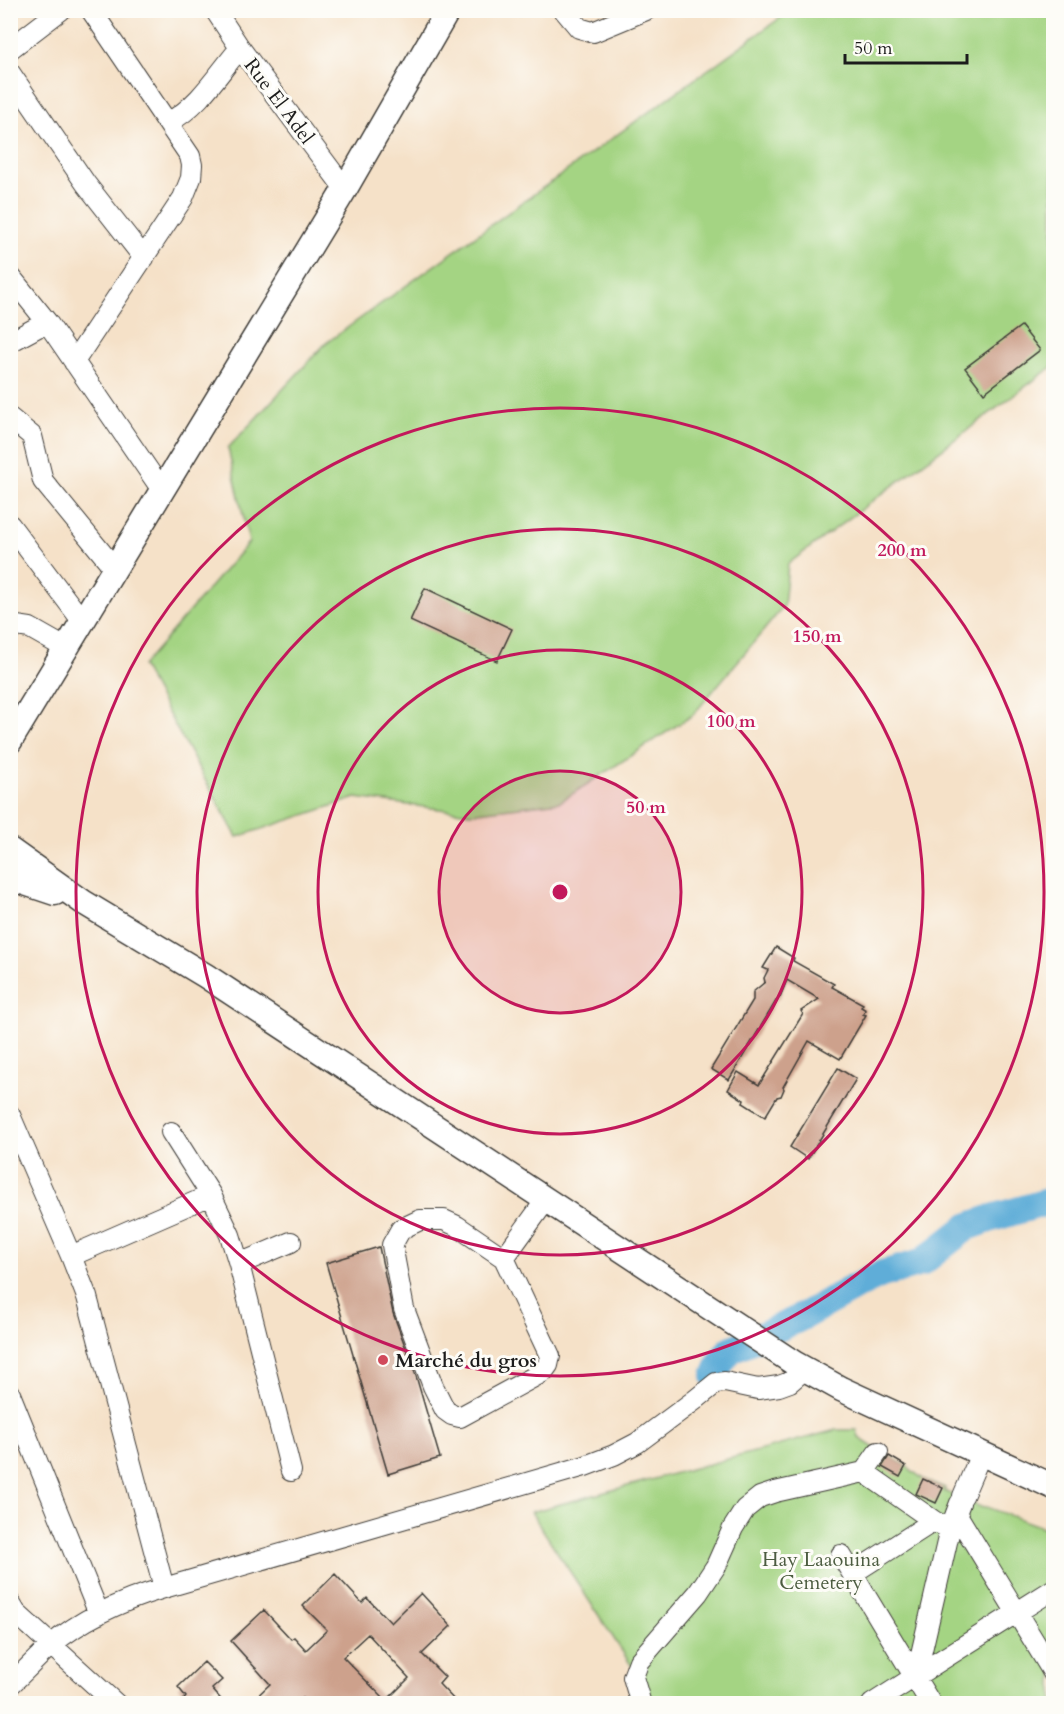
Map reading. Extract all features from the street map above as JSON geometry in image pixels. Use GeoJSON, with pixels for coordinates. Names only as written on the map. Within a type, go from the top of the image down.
{"type":"FeatureCollection","features":[{"type":"Feature","properties":{"kind":"main road"},"geometry":{"type":"LineString","coordinates":[[10,741],[345,189],[448,10]]}},
{"type":"Feature","properties":{"kind":"main road"},"geometry":{"type":"LineString","coordinates":[[10,850],[83,902],[206,976],[800,1366],[841,1389],[1053,1487]]}},
{"type":"Feature","properties":{"kind":"main road"},"geometry":{"type":"LineString","coordinates":[[10,878],[83,902]]}},
{"type":"Feature","properties":{"kind":"street"},"geometry":{"type":"LineString","coordinates":[[10,49],[61,10]]}},
{"type":"Feature","properties":{"kind":"street"},"geometry":{"type":"LineString","coordinates":[[74,362],[183,198],[191,178],[192,165],[190,156],[169,122],[91,10]]}},
{"type":"Feature","properties":{"kind":"street","name":"Rue El Adel"},"geometry":{"type":"LineString","coordinates":[[215,10],[240,48],[345,189]]}},
{"type":"Feature","properties":{"kind":"street"},"geometry":{"type":"LineString","coordinates":[[564,10],[579,28],[593,32],[646,10]]}},
{"type":"Feature","properties":{"kind":"street"},"geometry":{"type":"LineString","coordinates":[[169,122],[181,116],[195,103],[240,48]]}},
{"type":"Feature","properties":{"kind":"street"},"geometry":{"type":"LineString","coordinates":[[10,74],[86,184],[144,258]]}},
{"type":"Feature","properties":{"kind":"street"},"geometry":{"type":"LineString","coordinates":[[10,276],[47,322],[162,490]]}},
{"type":"Feature","properties":{"kind":"street"},"geometry":{"type":"LineString","coordinates":[[10,342],[47,322]]}},
{"type":"Feature","properties":{"kind":"street"},"geometry":{"type":"LineString","coordinates":[[10,418],[32,436],[43,481],[115,569]]}},
{"type":"Feature","properties":{"kind":"street"},"geometry":{"type":"LineString","coordinates":[[10,525],[83,622]]}},
{"type":"Feature","properties":{"kind":"street"},"geometry":{"type":"LineString","coordinates":[[10,626],[30,628],[67,649]]}},
{"type":"Feature","properties":{"kind":"street"},"geometry":{"type":"LineString","coordinates":[[10,1116],[87,1297],[164,1588]]}},
{"type":"Feature","properties":{"kind":"street"},"geometry":{"type":"LineString","coordinates":[[171,1132],[211,1195],[230,1235],[291,1471]]}},
{"type":"Feature","properties":{"kind":"street"},"geometry":{"type":"LineString","coordinates":[[71,1256],[211,1195]]}},
{"type":"Feature","properties":{"kind":"street"},"geometry":{"type":"LineString","coordinates":[[504,1258],[546,1200]]}},
{"type":"Feature","properties":{"kind":"street"},"geometry":{"type":"LineString","coordinates":[[420,1220],[444,1220],[458,1226],[504,1258],[550,1356],[548,1365],[543,1372],[460,1417],[452,1415],[445,1410],[433,1386],[404,1309],[392,1245],[401,1229],[420,1220]]}},
{"type":"Feature","properties":{"kind":"street"},"geometry":{"type":"LineString","coordinates":[[239,1264],[291,1242]]}},
{"type":"Feature","properties":{"kind":"street"},"geometry":{"type":"LineString","coordinates":[[10,1685],[51,1645],[99,1614],[123,1602],[164,1588],[585,1466],[637,1443],[716,1383],[724,1382],[759,1389],[778,1386],[790,1382],[800,1366]]}},
{"type":"Feature","properties":{"kind":"street"},"geometry":{"type":"LineString","coordinates":[[10,1394],[99,1614]]}},
{"type":"Feature","properties":{"kind":"street"},"geometry":{"type":"LineString","coordinates":[[864,1472],[878,1452]]}},
{"type":"Feature","properties":{"kind":"street"},"geometry":{"type":"LineString","coordinates":[[916,1676],[953,1512],[981,1454]]}},
{"type":"Feature","properties":{"kind":"street"},"geometry":{"type":"LineString","coordinates":[[641,1704],[633,1677],[639,1661],[698,1593],[716,1566],[733,1528],[745,1509],[760,1497],[775,1492],[864,1472],[953,1512],[1053,1674]]}},
{"type":"Feature","properties":{"kind":"street"},"geometry":{"type":"LineString","coordinates":[[853,1573],[953,1512]]}},
{"type":"Feature","properties":{"kind":"street"},"geometry":{"type":"LineString","coordinates":[[841,1555],[931,1704]]}},
{"type":"Feature","properties":{"kind":"street"},"geometry":{"type":"LineString","coordinates":[[872,1704],[1053,1589]]}},
{"type":"Feature","properties":{"kind":"street"},"geometry":{"type":"LineString","coordinates":[[10,1603],[16,1613],[116,1704]]}},
{"type":"Feature","properties":{"kind":"green space"},"geometry":{"type":"Polygon","coordinates":[[[1048,10],[1053,14],[1053,366],[788,564],[784,606],[693,715],[560,802],[470,813],[356,798],[237,837],[142,666],[249,542],[228,448],[326,343],[790,11],[1048,10]]]}},
{"type":"Feature","properties":{"kind":"green space","name":"Hay Laaouina Cemetery"},"geometry":{"type":"Polygon","coordinates":[[[836,1430],[857,1430],[859,1438],[923,1479],[945,1488],[944,1491],[983,1508],[986,1507],[1053,1531],[1053,1703],[656,1703],[531,1512],[836,1430]]]}},
{"type":"Feature","properties":{"kind":"building"},"geometry":{"type":"Polygon","coordinates":[[[1021,326],[1040,350],[984,393],[965,368],[1021,326]]]}},
{"type":"Feature","properties":{"kind":"building"},"geometry":{"type":"Polygon","coordinates":[[[425,588],[512,629],[497,661],[410,621],[425,588]]]}},
{"type":"Feature","properties":{"kind":"building"},"geometry":{"type":"Polygon","coordinates":[[[776,947],[794,958],[793,961],[834,984],[832,987],[863,1004],[861,1007],[866,1010],[863,1014],[866,1015],[840,1059],[809,1041],[783,1087],[781,1096],[777,1097],[765,1117],[728,1090],[738,1072],[759,1085],[803,1014],[801,1011],[819,999],[787,980],[780,997],[729,1080],[711,1069],[753,1000],[753,992],[765,982],[764,978],[768,970],[763,968],[776,947]]]}},
{"type":"Feature","properties":{"kind":"building"},"geometry":{"type":"Polygon","coordinates":[[[838,1068],[856,1079],[808,1159],[790,1147],[838,1068]]]}},
{"type":"Feature","properties":{"kind":"building","name":"Marché du gros"},"geometry":{"type":"Polygon","coordinates":[[[379,1247],[393,1313],[416,1376],[440,1458],[388,1474],[326,1263],[379,1247]]]}},
{"type":"Feature","properties":{"kind":"building"},"geometry":{"type":"Polygon","coordinates":[[[889,1456],[906,1466],[900,1477],[882,1467],[889,1456]]]}},
{"type":"Feature","properties":{"kind":"building"},"geometry":{"type":"Polygon","coordinates":[[[923,1479],[943,1488],[936,1503],[916,1494],[923,1479]]]}},
{"type":"Feature","properties":{"kind":"building"},"geometry":{"type":"Polygon","coordinates":[[[335,1574],[362,1603],[367,1598],[391,1623],[421,1593],[451,1626],[422,1654],[445,1677],[439,1684],[458,1704],[309,1704],[303,1698],[297,1704],[249,1704],[270,1684],[231,1641],[264,1610],[291,1639],[294,1637],[306,1650],[327,1630],[303,1606],[335,1574]],[[368,1634],[343,1657],[386,1701],[409,1678],[368,1634]]]}},
{"type":"Feature","properties":{"kind":"building"},"geometry":{"type":"Polygon","coordinates":[[[204,1662],[222,1680],[212,1689],[225,1704],[180,1704],[186,1697],[178,1687],[204,1662]]]}},
{"type":"Feature","properties":{"kind":"waterway"},"geometry":{"type":"LineString","coordinates":[[715,1376],[730,1350],[798,1319],[882,1274],[921,1263],[967,1227],[1054,1200]]}},
{"type":"Feature","properties":{"kind":"place","name":"Marché du gros"},"geometry":{"type":"Point","coordinates":[383,1360]}}]}
